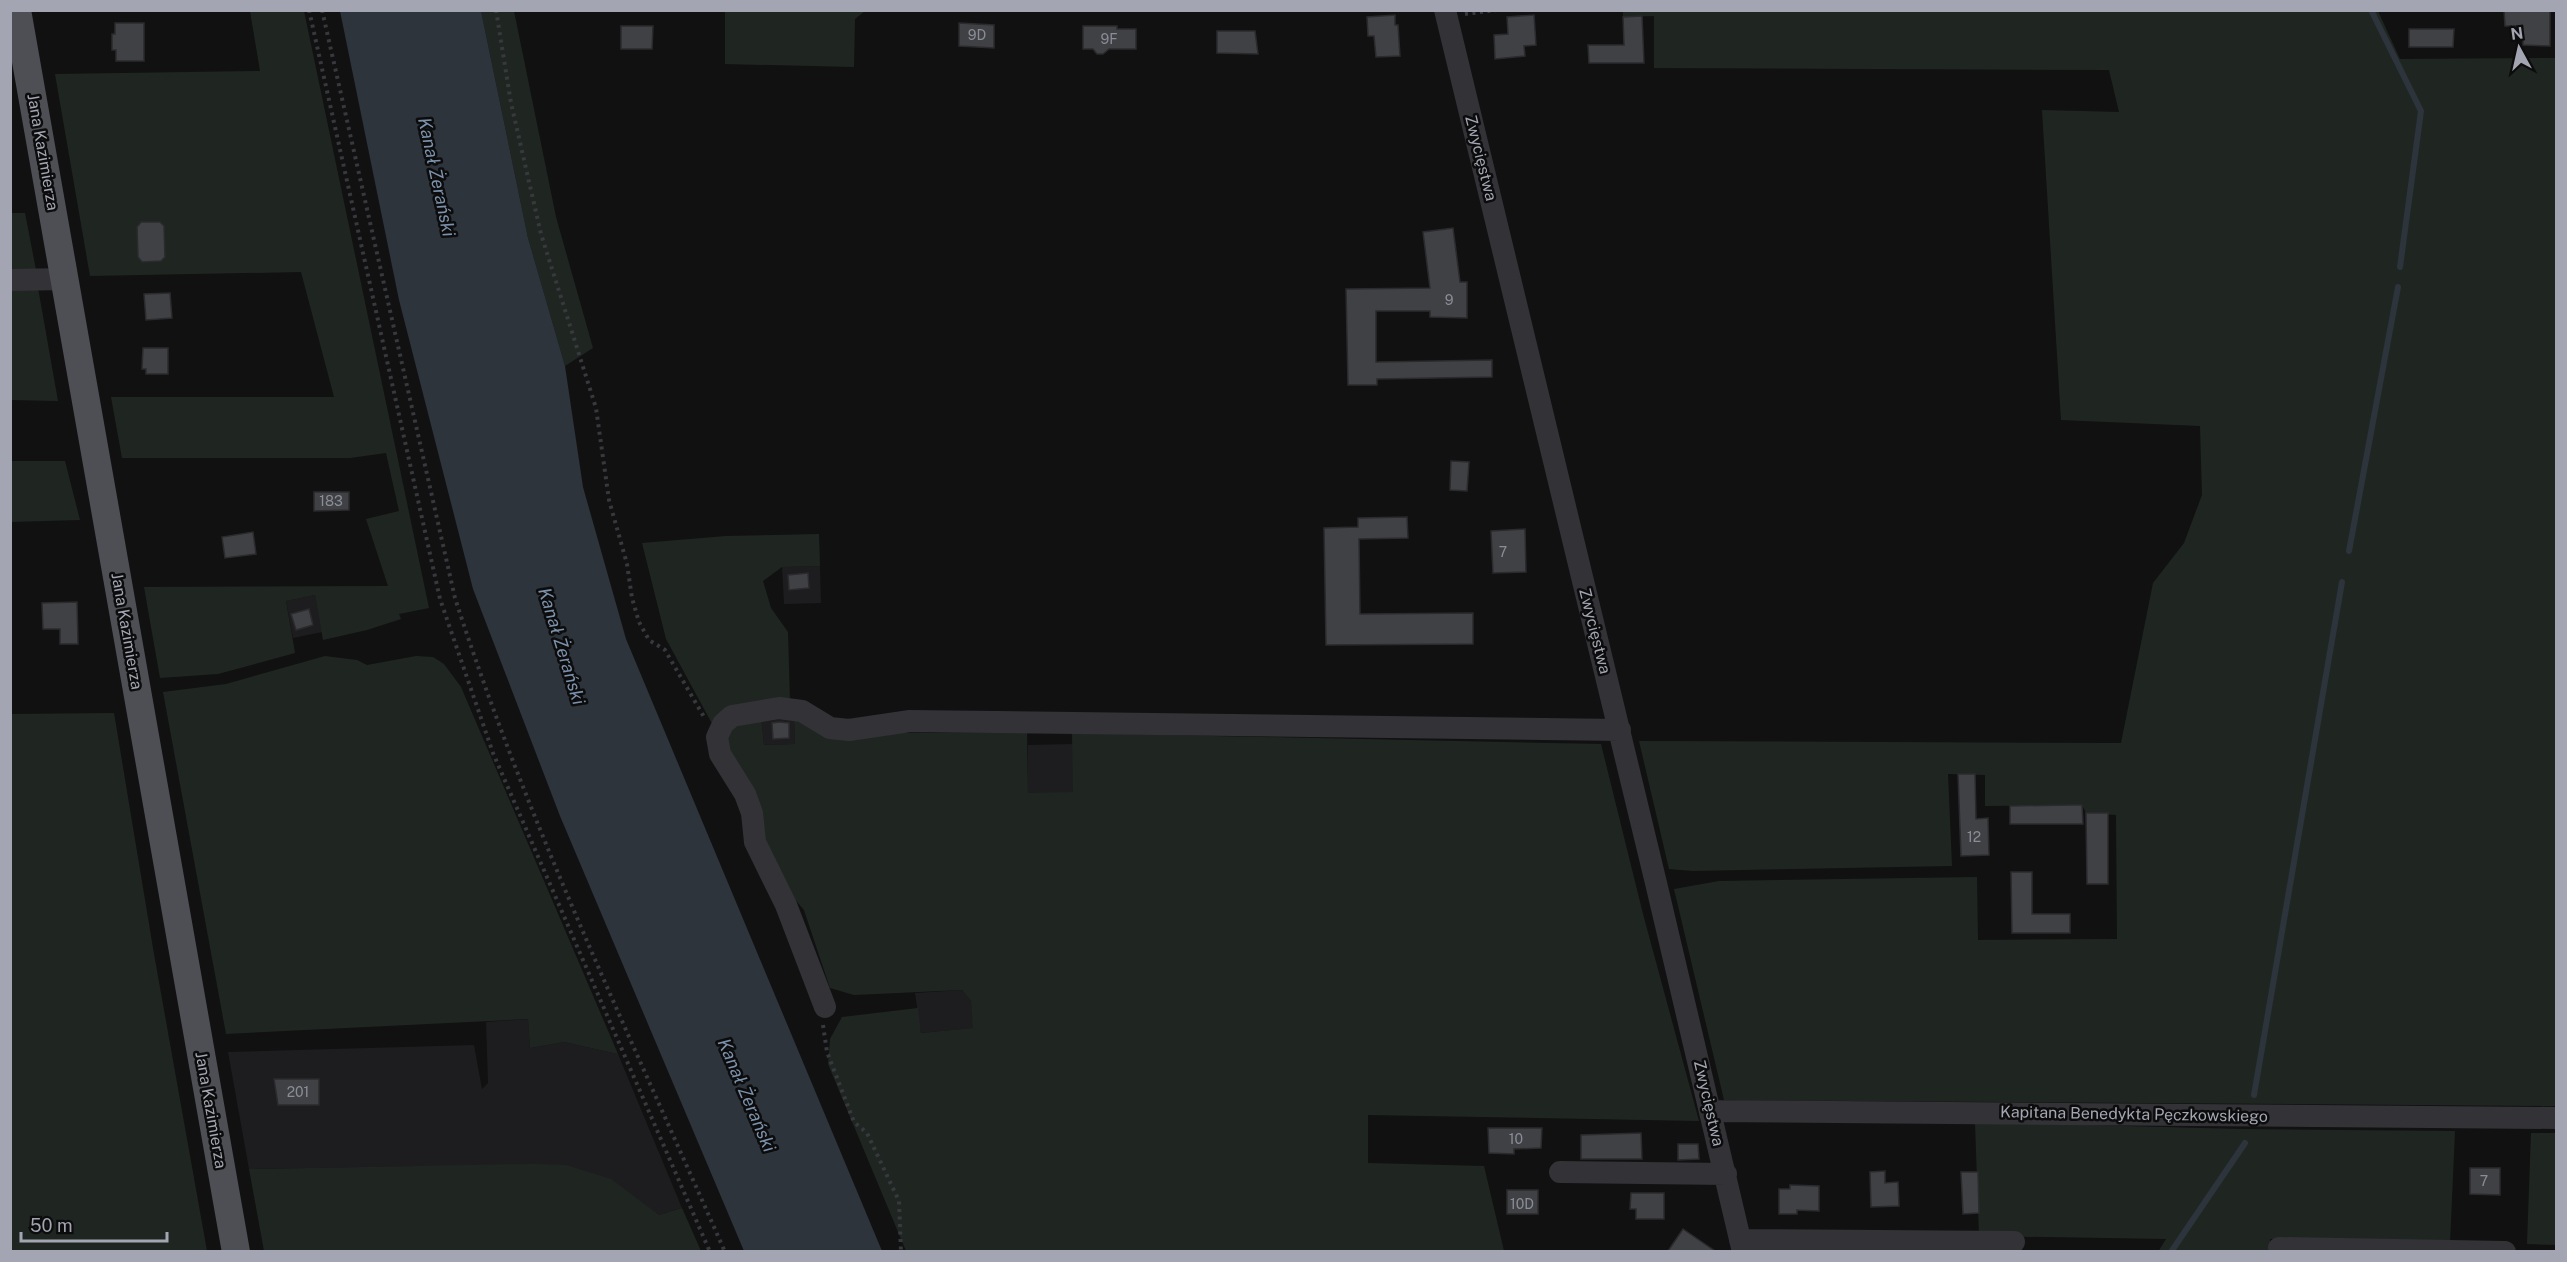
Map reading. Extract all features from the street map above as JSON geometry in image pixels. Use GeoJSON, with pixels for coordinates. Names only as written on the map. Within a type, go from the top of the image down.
{"type":"FeatureCollection","features":[{"type":"Feature","properties":{"kind":"main road","name":"Jana Kazimierza"},"geometry":{"type":"LineString","coordinates":[[17,10],[236,1251]]}},
{"type":"Feature","properties":{"kind":"street","name":"Zwycięstwa"},"geometry":{"type":"LineString","coordinates":[[1445,13],[1620,730],[1742,1246]]}},
{"type":"Feature","properties":{"kind":"street"},"geometry":{"type":"LineString","coordinates":[[10,280],[66,279]]}},
{"type":"Feature","properties":{"kind":"street"},"geometry":{"type":"LineString","coordinates":[[825,1007],[786,905],[755,842],[752,813],[745,794],[720,754],[717,737],[723,724],[732,716],[779,708],[802,711],[830,728],[849,730],[910,721],[1620,730]]}},
{"type":"Feature","properties":{"kind":"street","name":"Kapitana Benedykta Pęczkowskiego"},"geometry":{"type":"LineString","coordinates":[[1711,1111],[2556,1118]]}},
{"type":"Feature","properties":{"kind":"street"},"geometry":{"type":"LineString","coordinates":[[1560,1172],[1726,1174]]}},
{"type":"Feature","properties":{"kind":"street"},"geometry":{"type":"LineString","coordinates":[[1742,1246],[2014,1242]]}},
{"type":"Feature","properties":{"kind":"street"},"geometry":{"type":"LineString","coordinates":[[2279,1248],[2505,1251]]}},
{"type":"Feature","properties":{"kind":"path"},"geometry":{"type":"LineString","coordinates":[[309,10],[440,599],[493,753],[710,1251]]}},
{"type":"Feature","properties":{"kind":"path"},"geometry":{"type":"LineString","coordinates":[[322,10],[455,598],[475,660],[509,753],[572,904],[725,1251]]}},
{"type":"Feature","properties":{"kind":"path"},"geometry":{"type":"LineString","coordinates":[[496,10],[511,103],[541,234],[596,408],[609,500],[627,564],[639,622],[649,640],[665,650],[690,698],[717,737]]}},
{"type":"Feature","properties":{"kind":"path"},"geometry":{"type":"LineString","coordinates":[[1445,13],[1497,10]]}},
{"type":"Feature","properties":{"kind":"path"},"geometry":{"type":"LineString","coordinates":[[825,1007],[823,1022],[827,1052],[834,1075],[854,1122],[867,1133],[899,1201],[901,1251]]}},
{"type":"Feature","properties":{"kind":"shaded area"},"geometry":{"type":"Polygon","coordinates":[[[250,11],[304,11],[429,608],[399,614],[401,619],[367,630],[323,640],[315,595],[286,601],[295,653],[218,674],[160,678],[144,587],[388,586],[366,519],[399,511],[386,453],[350,458],[122,458],[111,397],[334,397],[301,272],[90,276],[55,74],[260,71],[250,11]]]}},
{"type":"Feature","properties":{"kind":"shaded area"},"geometry":{"type":"Polygon","coordinates":[[[481,11],[514,11],[556,217],[593,348],[565,366],[528,238],[481,11]]]}},
{"type":"Feature","properties":{"kind":"shaded area"},"geometry":{"type":"Polygon","coordinates":[[[725,11],[865,11],[855,19],[854,67],[725,64],[725,11]]]}},
{"type":"Feature","properties":{"kind":"shaded area"},"geometry":{"type":"Polygon","coordinates":[[[1623,11],[2378,11],[2400,59],[2556,58],[2556,1106],[1724,1100],[1674,889],[1719,881],[1977,877],[1978,940],[2117,939],[2116,815],[2086,813],[2082,805],[1985,806],[1985,775],[1948,774],[1952,866],[1693,871],[1669,869],[1639,741],[2121,743],[2153,583],[2184,543],[2202,495],[2200,426],[2061,420],[2042,110],[2119,112],[2109,70],[1654,68],[1654,16],[1623,17],[1623,11]]]}},
{"type":"Feature","properties":{"kind":"shaded area"},"geometry":{"type":"Polygon","coordinates":[[[10,213],[25,213],[37,275],[11,275],[10,213]]]}},
{"type":"Feature","properties":{"kind":"shaded area"},"geometry":{"type":"Polygon","coordinates":[[[11,288],[38,288],[58,401],[11,400],[11,288]]]}},
{"type":"Feature","properties":{"kind":"shaded area"},"geometry":{"type":"Polygon","coordinates":[[[11,461],[65,461],[80,520],[11,522],[11,461]]]}},
{"type":"Feature","properties":{"kind":"shaded area"},"geometry":{"type":"Polygon","coordinates":[[[819,534],[820,566],[782,567],[763,581],[771,608],[788,632],[790,703],[715,729],[666,639],[642,543],[726,536],[819,534]]]}},
{"type":"Feature","properties":{"kind":"shaded area"},"geometry":{"type":"Polygon","coordinates":[[[820,566],[821,603],[784,604],[782,567],[820,566]]]}},
{"type":"Feature","properties":{"kind":"shaded area"},"geometry":{"type":"Polygon","coordinates":[[[315,595],[322,632],[293,638],[286,601],[315,595]]]}},
{"type":"Feature","properties":{"kind":"shaded area"},"geometry":{"type":"Polygon","coordinates":[[[325,656],[357,660],[367,665],[416,656],[433,657],[444,664],[461,687],[618,1054],[564,1042],[530,1048],[528,1019],[226,1034],[163,692],[226,684],[325,656]]]}},
{"type":"Feature","properties":{"kind":"shaded area"},"geometry":{"type":"Polygon","coordinates":[[[114,713],[207,1251],[11,1251],[11,714],[114,713]]]}},
{"type":"Feature","properties":{"kind":"shaded area"},"geometry":{"type":"Polygon","coordinates":[[[761,716],[794,716],[795,744],[764,745],[761,716]]]}},
{"type":"Feature","properties":{"kind":"shaded area"},"geometry":{"type":"Polygon","coordinates":[[[761,716],[764,745],[795,744],[794,716],[903,733],[1027,732],[1028,793],[1073,792],[1072,733],[1601,744],[1643,914],[1699,1121],[1368,1115],[1368,1163],[1484,1166],[1504,1251],[906,1251],[828,1064],[830,1039],[842,1017],[918,1008],[921,1033],[973,1028],[971,1001],[962,990],[854,995],[830,988],[804,910],[781,883],[730,760],[724,734],[729,727],[761,716]]]}},
{"type":"Feature","properties":{"kind":"shaded area"},"geometry":{"type":"Polygon","coordinates":[[[1073,744],[1073,793],[1028,793],[1028,745],[1073,744]]]}},
{"type":"Feature","properties":{"kind":"shaded area"},"geometry":{"type":"Polygon","coordinates":[[[962,990],[971,1001],[974,1028],[921,1033],[915,993],[962,990]]]}},
{"type":"Feature","properties":{"kind":"shaded area"},"geometry":{"type":"Polygon","coordinates":[[[528,1019],[530,1048],[564,1042],[618,1054],[682,1208],[659,1215],[648,1208],[432,1166],[249,1169],[228,1052],[474,1045],[482,1089],[488,1083],[486,1022],[528,1019]]]}},
{"type":"Feature","properties":{"kind":"shaded area"},"geometry":{"type":"Polygon","coordinates":[[[1975,1122],[2240,1129],[2455,1131],[2450,1243],[2270,1239],[2270,1251],[2158,1252],[2166,1239],[1979,1236],[1975,1122]]]}},
{"type":"Feature","properties":{"kind":"shaded area"},"geometry":{"type":"Polygon","coordinates":[[[2531,1133],[2556,1133],[2556,1245],[2527,1244],[2531,1133]]]}},
{"type":"Feature","properties":{"kind":"shaded area"},"geometry":{"type":"Polygon","coordinates":[[[566,1165],[611,1179],[659,1215],[682,1208],[701,1251],[264,1251],[249,1169],[566,1165]]]}},
{"type":"Feature","properties":{"kind":"water","name":"Kanał Żerański"},"geometry":{"type":"Polygon","coordinates":[[[340,11],[481,11],[528,238],[565,366],[583,487],[626,639],[882,1251],[744,1251],[560,816],[473,589],[399,300],[340,11]]]}},
{"type":"Feature","properties":{"kind":"building"},"geometry":{"type":"Polygon","coordinates":[[[2504,10],[2550,10],[2550,46],[2523,45],[2523,26],[2505,26],[2504,10]]]}},
{"type":"Feature","properties":{"kind":"building"},"geometry":{"type":"Polygon","coordinates":[[[1395,15],[1400,56],[1376,57],[1374,36],[1368,36],[1367,17],[1395,15]]]}},
{"type":"Feature","properties":{"kind":"building"},"geometry":{"type":"Polygon","coordinates":[[[1534,15],[1536,45],[1524,46],[1525,56],[1495,59],[1494,35],[1508,34],[1507,17],[1534,15]]]}},
{"type":"Feature","properties":{"kind":"building"},"geometry":{"type":"Polygon","coordinates":[[[1642,16],[1644,63],[1589,63],[1588,45],[1624,45],[1623,17],[1642,16]]]}},
{"type":"Feature","properties":{"kind":"building"},"geometry":{"type":"Polygon","coordinates":[[[115,23],[144,23],[144,61],[116,61],[116,50],[112,50],[115,23]]]}},
{"type":"Feature","properties":{"kind":"building"},"geometry":{"type":"Polygon","coordinates":[[[959,23],[994,25],[994,48],[959,46],[959,23]]]}},
{"type":"Feature","properties":{"kind":"building"},"geometry":{"type":"Polygon","coordinates":[[[621,26],[653,26],[652,49],[621,49],[621,26]]]}},
{"type":"Feature","properties":{"kind":"building"},"geometry":{"type":"Polygon","coordinates":[[[1083,26],[1117,26],[1117,29],[1136,29],[1136,49],[1109,49],[1103,54],[1097,54],[1093,49],[1083,49],[1083,26]]]}},
{"type":"Feature","properties":{"kind":"building"},"geometry":{"type":"Polygon","coordinates":[[[2409,29],[2454,29],[2453,47],[2409,47],[2409,29]]]}},
{"type":"Feature","properties":{"kind":"building"},"geometry":{"type":"Polygon","coordinates":[[[1217,31],[1255,31],[1258,54],[1217,53],[1217,31]]]}},
{"type":"Feature","properties":{"kind":"building"},"geometry":{"type":"Polygon","coordinates":[[[141,222],[160,222],[164,226],[165,257],[161,261],[142,262],[138,257],[137,227],[141,222]]]}},
{"type":"Feature","properties":{"kind":"building"},"geometry":{"type":"Polygon","coordinates":[[[1453,228],[1460,282],[1467,282],[1467,318],[1430,317],[1430,311],[1376,311],[1376,362],[1492,360],[1492,377],[1377,379],[1377,385],[1348,385],[1346,289],[1430,288],[1423,232],[1453,228]]]}},
{"type":"Feature","properties":{"kind":"building"},"geometry":{"type":"Polygon","coordinates":[[[170,293],[172,318],[146,320],[144,294],[170,293]]]}},
{"type":"Feature","properties":{"kind":"building"},"geometry":{"type":"Polygon","coordinates":[[[143,348],[168,348],[168,374],[146,374],[146,369],[142,369],[143,348]]]}},
{"type":"Feature","properties":{"kind":"building"},"geometry":{"type":"Polygon","coordinates":[[[1451,461],[1469,462],[1467,491],[1450,490],[1451,461]]]}},
{"type":"Feature","properties":{"kind":"building"},"geometry":{"type":"Polygon","coordinates":[[[314,492],[349,492],[349,510],[314,511],[314,492]]]}},
{"type":"Feature","properties":{"kind":"building"},"geometry":{"type":"Polygon","coordinates":[[[1407,517],[1408,538],[1359,539],[1360,614],[1473,613],[1473,644],[1326,645],[1324,528],[1358,527],[1358,518],[1407,517]]]}},
{"type":"Feature","properties":{"kind":"building"},"geometry":{"type":"Polygon","coordinates":[[[1525,529],[1526,572],[1493,573],[1491,531],[1525,529]]]}},
{"type":"Feature","properties":{"kind":"building"},"geometry":{"type":"Polygon","coordinates":[[[253,532],[256,554],[225,558],[222,537],[253,532]]]}},
{"type":"Feature","properties":{"kind":"building"},"geometry":{"type":"Polygon","coordinates":[[[808,573],[809,588],[789,590],[788,575],[808,573]]]}},
{"type":"Feature","properties":{"kind":"building"},"geometry":{"type":"Polygon","coordinates":[[[77,602],[78,644],[60,644],[60,629],[43,629],[42,603],[77,602]]]}},
{"type":"Feature","properties":{"kind":"building"},"geometry":{"type":"Polygon","coordinates":[[[309,609],[313,625],[296,630],[291,614],[309,609]]]}},
{"type":"Feature","properties":{"kind":"building"},"geometry":{"type":"Polygon","coordinates":[[[772,723],[789,723],[789,738],[773,739],[772,723]]]}},
{"type":"Feature","properties":{"kind":"building"},"geometry":{"type":"Polygon","coordinates":[[[1958,774],[1975,774],[1976,819],[1988,818],[1989,855],[1961,856],[1958,774]]]}},
{"type":"Feature","properties":{"kind":"building"},"geometry":{"type":"Polygon","coordinates":[[[2082,805],[2083,824],[2010,824],[2010,806],[2082,805]]]}},
{"type":"Feature","properties":{"kind":"building"},"geometry":{"type":"Polygon","coordinates":[[[2086,813],[2108,813],[2108,884],[2087,884],[2086,813]]]}},
{"type":"Feature","properties":{"kind":"building"},"geometry":{"type":"Polygon","coordinates":[[[2011,872],[2032,872],[2032,914],[2070,914],[2070,933],[2012,933],[2011,872]]]}},
{"type":"Feature","properties":{"kind":"building"},"geometry":{"type":"Polygon","coordinates":[[[274,1079],[319,1079],[319,1105],[278,1105],[274,1079]]]}},
{"type":"Feature","properties":{"kind":"building"},"geometry":{"type":"Polygon","coordinates":[[[1488,1128],[1542,1128],[1541,1148],[1514,1149],[1514,1154],[1489,1153],[1488,1128]]]}},
{"type":"Feature","properties":{"kind":"building"},"geometry":{"type":"Polygon","coordinates":[[[1641,1133],[1642,1159],[1581,1159],[1581,1135],[1641,1133]]]}},
{"type":"Feature","properties":{"kind":"building"},"geometry":{"type":"Polygon","coordinates":[[[1678,1144],[1698,1144],[1699,1159],[1678,1160],[1678,1144]]]}},
{"type":"Feature","properties":{"kind":"building"},"geometry":{"type":"Polygon","coordinates":[[[2470,1168],[2500,1168],[2500,1195],[2470,1194],[2470,1168]]]}},
{"type":"Feature","properties":{"kind":"building"},"geometry":{"type":"Polygon","coordinates":[[[1885,1171],[1885,1183],[1898,1182],[1899,1206],[1871,1207],[1870,1172],[1885,1171]]]}},
{"type":"Feature","properties":{"kind":"building"},"geometry":{"type":"Polygon","coordinates":[[[1961,1172],[1978,1172],[1979,1213],[1963,1214],[1961,1172]]]}},
{"type":"Feature","properties":{"kind":"building"},"geometry":{"type":"Polygon","coordinates":[[[1790,1185],[1819,1186],[1819,1211],[1797,1210],[1797,1214],[1779,1214],[1779,1189],[1790,1189],[1790,1185]]]}},
{"type":"Feature","properties":{"kind":"building"},"geometry":{"type":"Polygon","coordinates":[[[1507,1190],[1538,1190],[1538,1214],[1507,1214],[1507,1190]]]}},
{"type":"Feature","properties":{"kind":"building"},"geometry":{"type":"Polygon","coordinates":[[[1631,1193],[1664,1193],[1664,1219],[1636,1219],[1636,1209],[1630,1209],[1631,1193]]]}},
{"type":"Feature","properties":{"kind":"building"},"geometry":{"type":"Polygon","coordinates":[[[1683,1229],[1715,1251],[1668,1251],[1683,1229]]]}},
{"type":"Feature","properties":{"kind":"waterway"},"geometry":{"type":"LineString","coordinates":[[2371,10],[2421,111],[2400,267]]}},
{"type":"Feature","properties":{"kind":"waterway"},"geometry":{"type":"LineString","coordinates":[[2349,551],[2398,287]]}},
{"type":"Feature","properties":{"kind":"waterway"},"geometry":{"type":"LineString","coordinates":[[2254,1095],[2342,582]]}},
{"type":"Feature","properties":{"kind":"waterway"},"geometry":{"type":"LineString","coordinates":[[2171,1252],[2245,1143]]}}]}
